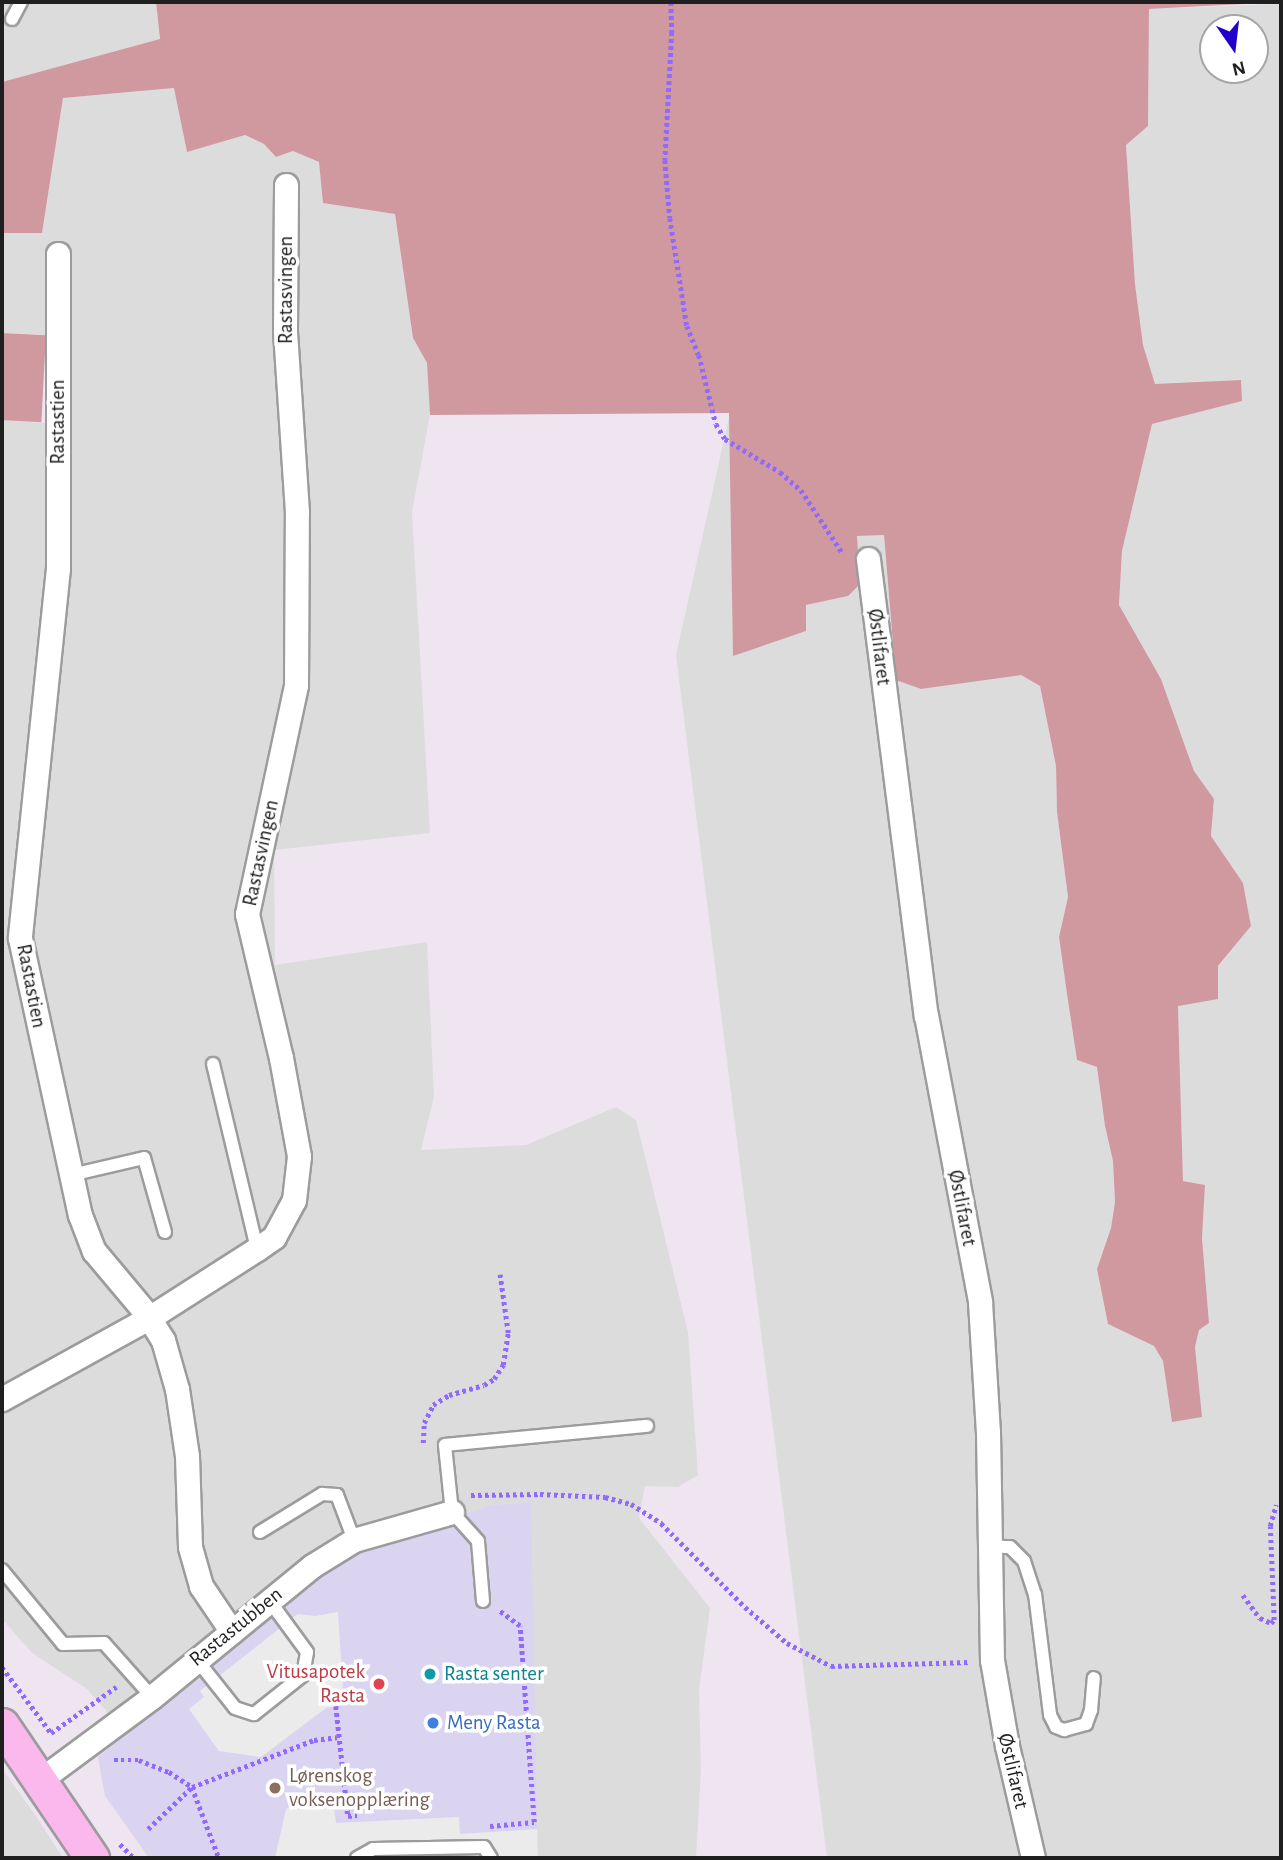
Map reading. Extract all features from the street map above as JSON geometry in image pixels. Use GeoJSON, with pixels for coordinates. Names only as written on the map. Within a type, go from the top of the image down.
{"type":"FeatureCollection","features":[{"type":"Feature","properties":{"kind":"main road"},"geometry":{"type":"LineString","coordinates":[[2,1725],[92,1858]]}},
{"type":"Feature","properties":{"kind":"street","name":"Rastasvingen"},"geometry":{"type":"LineString","coordinates":[[2,1399],[149,1318],[257,1249],[274,1237],[294,1200],[299,1156],[281,1058],[247,914],[296,685],[297,512],[285,331],[286,185]]}},
{"type":"Feature","properties":{"kind":"street","name":"Rastastien"},"geometry":{"type":"LineString","coordinates":[[58,254],[58,568],[11,939],[80,1215],[94,1251],[149,1318],[163,1340],[177,1389],[187,1456],[190,1547],[201,1586],[232,1632]]}},
{"type":"Feature","properties":{"kind":"street","name":"Østlifaret"},"geometry":{"type":"LineString","coordinates":[[868,559],[926,1015],[980,1302],[988,1432],[992,1660],[1007,1746],[1033,1858]]}},
{"type":"Feature","properties":{"kind":"street","name":"Rastastubben"},"geometry":{"type":"LineString","coordinates":[[40,1780],[152,1697],[312,1566],[354,1540],[451,1505]]}},
{"type":"Feature","properties":{"kind":"lane"},"geometry":{"type":"LineString","coordinates":[[12,19],[21,2]]}},
{"type":"Feature","properties":{"kind":"lane"},"geometry":{"type":"LineString","coordinates":[[213,1064],[257,1249]]}},
{"type":"Feature","properties":{"kind":"lane"},"geometry":{"type":"LineString","coordinates":[[71,1175],[144,1158],[165,1232]]}},
{"type":"Feature","properties":{"kind":"lane"},"geometry":{"type":"LineString","coordinates":[[483,1601],[478,1541],[451,1505],[445,1445],[647,1426]]}},
{"type":"Feature","properties":{"kind":"lane"},"geometry":{"type":"LineString","coordinates":[[260,1532],[322,1494],[337,1495],[354,1540]]}},
{"type":"Feature","properties":{"kind":"lane"},"geometry":{"type":"LineString","coordinates":[[988,1546],[1010,1547],[1024,1561],[1035,1594],[1050,1715],[1056,1727],[1064,1730],[1086,1724],[1091,1710],[1094,1678]]}},
{"type":"Feature","properties":{"kind":"lane"},"geometry":{"type":"LineString","coordinates":[[2,1570],[63,1644],[104,1643],[152,1697]]}},
{"type":"Feature","properties":{"kind":"lane"},"geometry":{"type":"LineString","coordinates":[[197,1660],[235,1708],[254,1714],[303,1675],[307,1652],[269,1600]]}},
{"type":"Feature","properties":{"kind":"lane"},"geometry":{"type":"LineString","coordinates":[[356,1858],[373,1849],[484,1847],[491,1858]]}},
{"type":"Feature","properties":{"kind":"path"},"geometry":{"type":"LineString","coordinates":[[671,2],[673,33],[665,160],[670,218],[687,326],[699,355],[716,424],[725,439],[780,472],[802,490],[845,557]]}},
{"type":"Feature","properties":{"kind":"path"},"geometry":{"type":"LineString","coordinates":[[448,1471],[429,1458],[423,1444],[424,1423],[433,1405],[449,1395],[484,1385],[494,1379],[503,1364],[508,1333],[500,1275]]}},
{"type":"Feature","properties":{"kind":"path"},"geometry":{"type":"LineString","coordinates":[[451,1505],[540,1494],[605,1497],[631,1504],[661,1523],[745,1607],[787,1643],[831,1666],[870,1667],[992,1660]]}},
{"type":"Feature","properties":{"kind":"path"},"geometry":{"type":"LineString","coordinates":[[1243,1595],[1261,1618],[1271,1623],[1275,1620],[1270,1526],[1276,1506]]}},
{"type":"Feature","properties":{"kind":"path"},"geometry":{"type":"LineString","coordinates":[[483,1601],[520,1626],[534,1822],[483,1827]]}},
{"type":"Feature","properties":{"kind":"path"},"geometry":{"type":"LineString","coordinates":[[51,1733],[132,1675]]}},
{"type":"Feature","properties":{"kind":"path"},"geometry":{"type":"LineString","coordinates":[[336,1706],[337,1737],[348,1816],[357,1815]]}},
{"type":"Feature","properties":{"kind":"path"},"geometry":{"type":"LineString","coordinates":[[148,1829],[192,1787],[314,1740],[337,1737]]}},
{"type":"Feature","properties":{"kind":"path"},"geometry":{"type":"LineString","coordinates":[[103,1761],[139,1760],[169,1772],[192,1787],[219,1858]]}},
{"type":"Feature","properties":{"kind":"shaded area"},"geometry":{"type":"Polygon","coordinates":[[[2,2],[156,2],[160,39],[2,82],[2,2]]]}},
{"type":"Feature","properties":{"kind":"shaded area"},"geometry":{"type":"Polygon","coordinates":[[[156,2],[1281,2],[1149,9],[1148,126],[1126,145],[1135,284],[1143,345],[1155,384],[1241,380],[1242,401],[1152,424],[1122,551],[1119,605],[1161,679],[1194,771],[1214,799],[1211,836],[1243,883],[1251,926],[1218,966],[1218,999],[1178,1006],[1183,1181],[1205,1185],[1202,1238],[1209,1323],[1199,1330],[1195,1347],[1202,1417],[1172,1422],[1163,1361],[1154,1346],[1108,1324],[1097,1269],[1111,1228],[1115,1202],[1113,1161],[1097,1067],[1077,1060],[1059,937],[1068,897],[1057,812],[1056,766],[1040,686],[1021,675],[921,689],[896,680],[884,535],[857,536],[860,584],[848,596],[806,605],[806,631],[733,656],[729,413],[430,415],[427,363],[413,338],[395,214],[323,203],[319,162],[293,151],[276,157],[264,144],[245,135],[187,152],[174,88],[63,98],[42,233],[2,233],[2,82],[160,39],[156,2]]]}},
{"type":"Feature","properties":{"kind":"shaded area"},"geometry":{"type":"Polygon","coordinates":[[[1281,4],[1281,1858],[827,1858],[676,655],[730,413],[734,656],[805,605],[848,596],[857,536],[884,535],[896,680],[921,689],[1021,675],[1040,686],[1056,766],[1057,812],[1068,897],[1059,937],[1077,1060],[1097,1067],[1113,1161],[1115,1202],[1111,1228],[1097,1269],[1108,1324],[1154,1346],[1163,1361],[1172,1421],[1201,1417],[1195,1347],[1199,1330],[1209,1323],[1202,1238],[1205,1185],[1183,1181],[1178,1006],[1218,967],[1251,926],[1243,883],[1211,836],[1214,799],[1194,771],[1161,679],[1119,605],[1122,551],[1152,424],[1241,401],[1241,380],[1155,385],[1143,345],[1135,284],[1126,145],[1148,126],[1149,9],[1281,4]]]}},
{"type":"Feature","properties":{"kind":"shaded area"},"geometry":{"type":"Polygon","coordinates":[[[175,88],[187,152],[244,135],[264,144],[276,157],[293,151],[319,162],[324,203],[395,214],[413,338],[427,363],[430,415],[412,512],[430,833],[274,850],[275,965],[427,942],[434,1097],[421,1150],[526,1145],[616,1107],[636,1120],[688,1332],[698,1475],[678,1487],[645,1486],[639,1518],[710,1608],[699,1690],[701,1771],[696,1858],[538,1858],[530,1502],[491,1505],[404,1533],[284,1603],[126,1733],[87,1689],[32,1653],[2,1619],[2,420],[47,423],[46,335],[2,333],[2,233],[42,233],[63,98],[175,88]]]}},
{"type":"Feature","properties":{"kind":"shaded area"},"geometry":{"type":"Polygon","coordinates":[[[2,333],[46,335],[41,422],[2,420],[2,333]]]}},
{"type":"Feature","properties":{"kind":"shaded area"},"geometry":{"type":"Polygon","coordinates":[[[531,1502],[538,1858],[149,1858],[105,1796],[98,1757],[337,1561],[404,1533],[491,1505],[531,1502]]]}},
{"type":"Feature","properties":{"kind":"shaded area"},"geometry":{"type":"Polygon","coordinates":[[[338,1612],[344,1705],[326,1708],[261,1757],[219,1751],[189,1709],[204,1697],[200,1691],[298,1614],[315,1616],[338,1612]]]}},
{"type":"Feature","properties":{"kind":"shaded area"},"geometry":{"type":"Polygon","coordinates":[[[2,1769],[36,1816],[63,1858],[2,1858],[2,1769]]]}},
{"type":"Feature","properties":{"kind":"shaded area"},"geometry":{"type":"Polygon","coordinates":[[[332,1792],[336,1823],[459,1817],[460,1834],[537,1829],[538,1858],[275,1858],[286,1809],[307,1797],[332,1792]]]}},
{"type":"Feature","properties":{"kind":"place","name":"Rasta senter"},"geometry":{"type":"Point","coordinates":[430,1674]}},
{"type":"Feature","properties":{"kind":"place","name":"Vitusapotek Rasta"},"geometry":{"type":"Point","coordinates":[379,1684]}},
{"type":"Feature","properties":{"kind":"place","name":"Meny Rasta"},"geometry":{"type":"Point","coordinates":[433,1723]}},
{"type":"Feature","properties":{"kind":"place","name":"Lørenskog voksenopplæring"},"geometry":{"type":"Point","coordinates":[275,1788]}}]}
